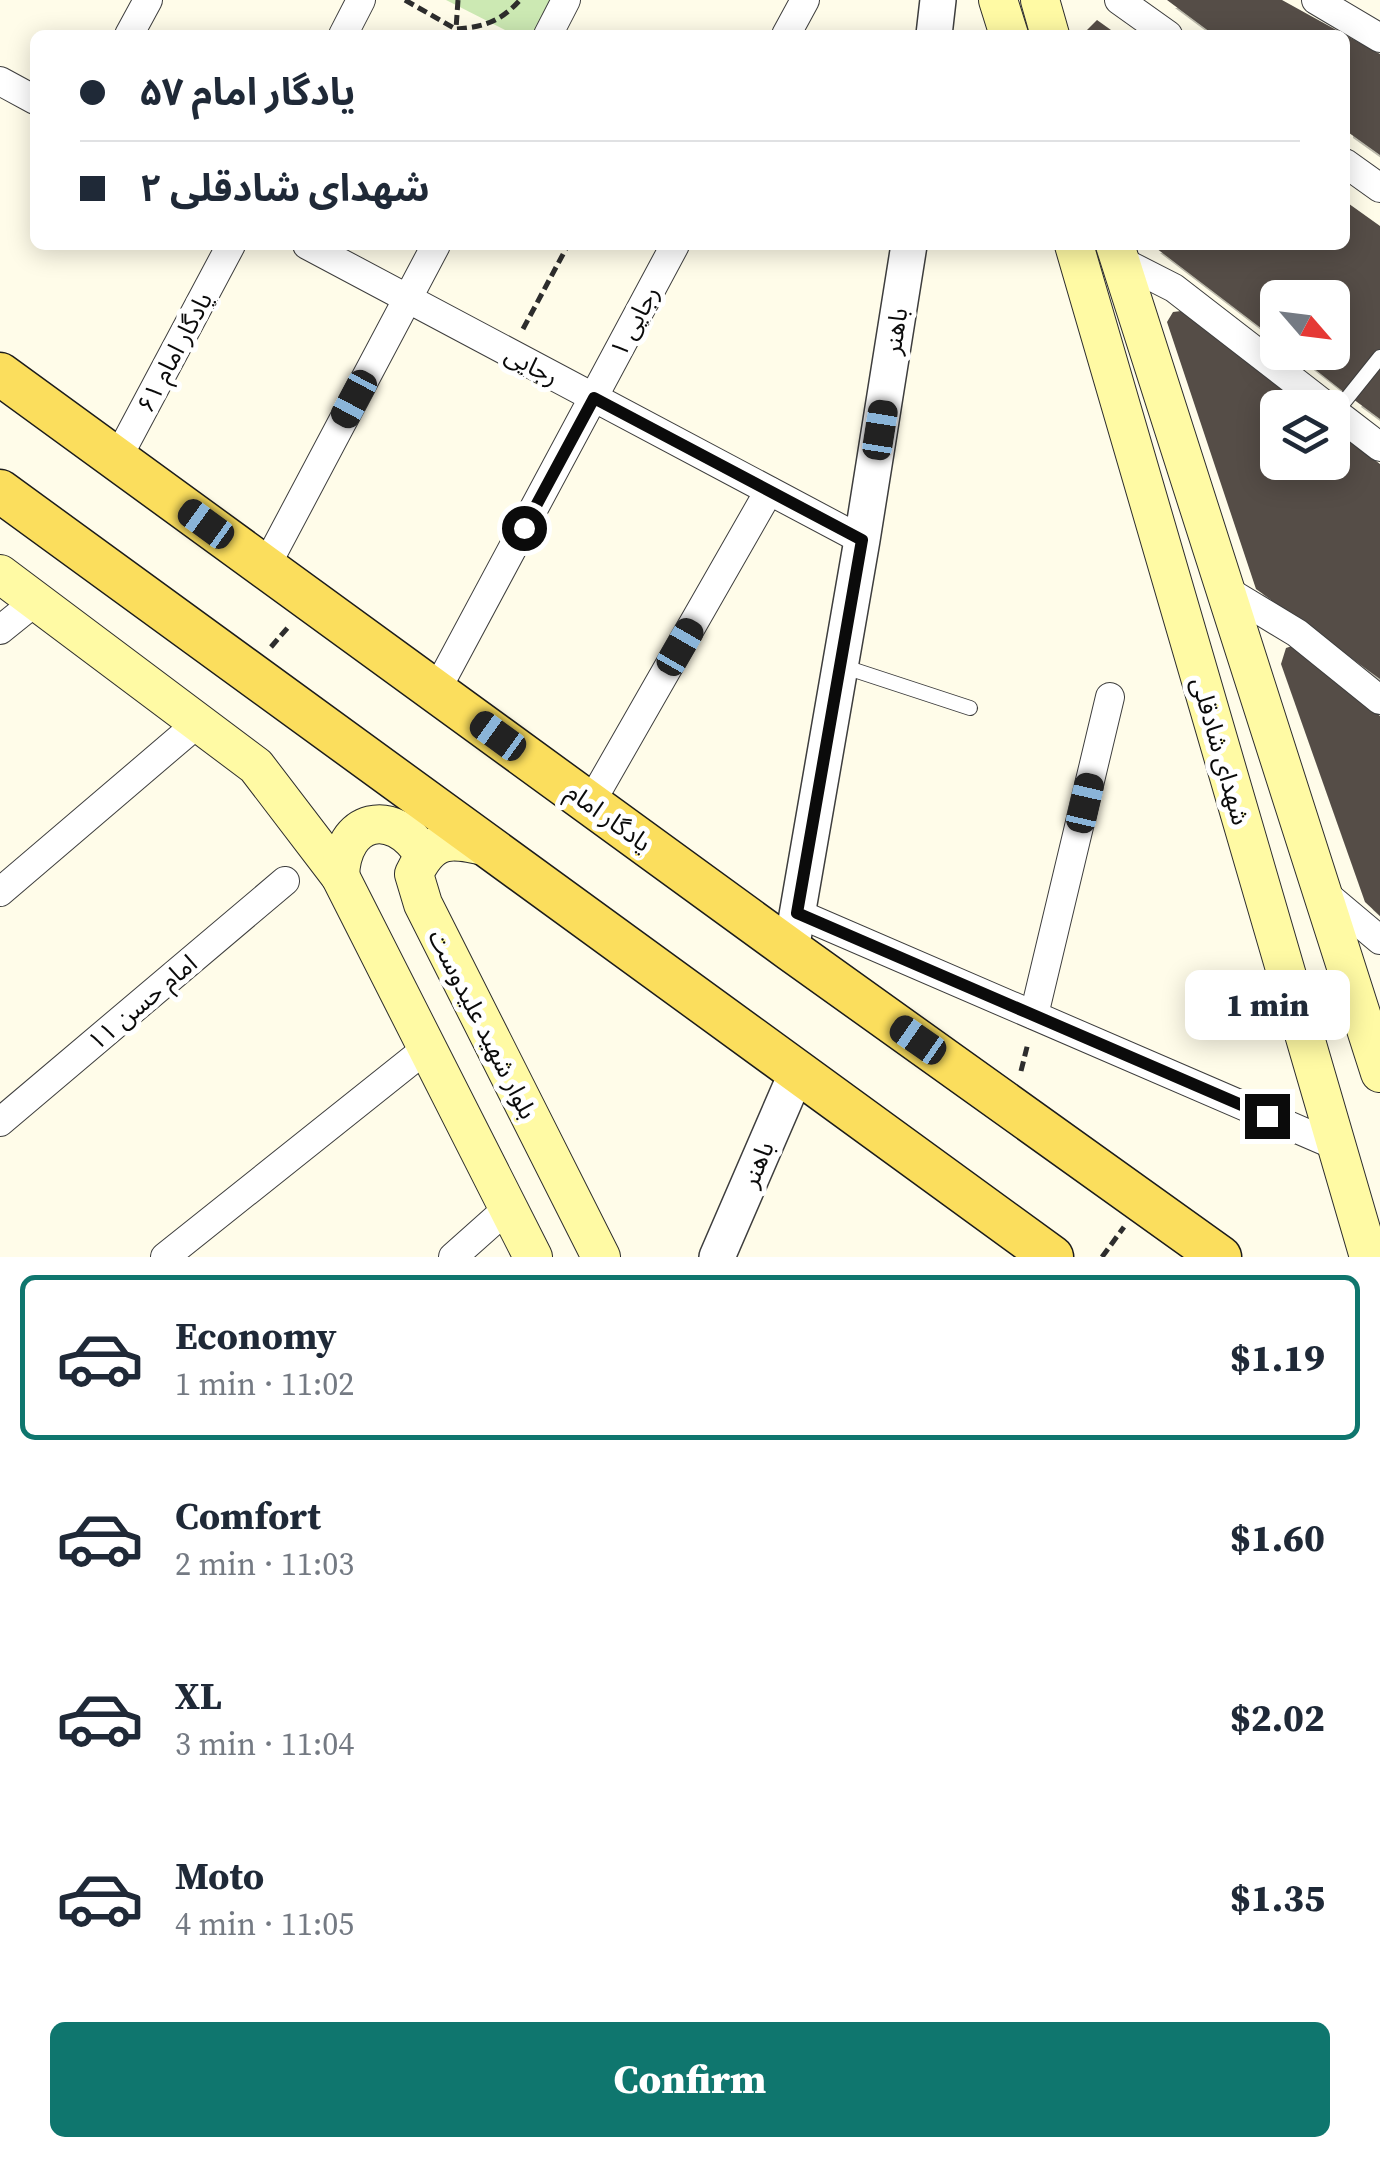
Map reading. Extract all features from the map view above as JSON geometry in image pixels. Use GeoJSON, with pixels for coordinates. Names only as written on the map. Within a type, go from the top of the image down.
{"type":"FeatureCollection","features":[{"type":"Feature","properties":{"kind":"main road"},"geometry":{"type":"LineString","coordinates":[[998,0],[1007,30]]}},
{"type":"Feature","properties":{"kind":"main road"},"geometry":{"type":"LineString","coordinates":[[1040,0],[1049,30]]}},
{"type":"Feature","properties":{"kind":"main road","name":"شهدای شادقلی"},"geometry":{"type":"LineString","coordinates":[[1075,250],[1369,1257]]}},
{"type":"Feature","properties":{"kind":"main road","name":"شهدای شادقلی"},"geometry":{"type":"LineString","coordinates":[[1117,252],[1380,1072]]}},
{"type":"Feature","properties":{"kind":"main road","name":"یادگار امام"},"geometry":{"type":"LineString","coordinates":[[0,374],[590,804],[794,931],[1013,1108],[1220,1257]]}},
{"type":"Feature","properties":{"kind":"main road"},"geometry":{"type":"LineString","coordinates":[[0,491],[1052,1257]]}},
{"type":"Feature","properties":{"kind":"main road"},"geometry":{"type":"LineString","coordinates":[[1153,516],[1196,503]]}},
{"type":"Feature","properties":{"kind":"main road"},"geometry":{"type":"LineString","coordinates":[[0,574],[256,766],[340,876],[533,1257]]}},
{"type":"Feature","properties":{"kind":"main road"},"geometry":{"type":"LineString","coordinates":[[340,876],[340,854],[352,835],[371,824],[393,824],[412,836],[423,854],[443,841],[492,848]]}},
{"type":"Feature","properties":{"kind":"main road","name":"بلوار شهید علیدوست"},"geometry":{"type":"LineString","coordinates":[[423,854],[414,874],[423,904],[601,1257]]}},
{"type":"Feature","properties":{"kind":"street"},"geometry":{"type":"LineString","coordinates":[[133,30],[148,0]]}},
{"type":"Feature","properties":{"kind":"street"},"geometry":{"type":"LineString","coordinates":[[345,30],[361,0]]}},
{"type":"Feature","properties":{"kind":"street"},"geometry":{"type":"LineString","coordinates":[[551,30],[566,0]]}},
{"type":"Feature","properties":{"kind":"street"},"geometry":{"type":"LineString","coordinates":[[789,30],[805,0]]}},
{"type":"Feature","properties":{"kind":"street"},"geometry":{"type":"LineString","coordinates":[[935,30],[938,0]]}},
{"type":"Feature","properties":{"kind":"street"},"geometry":{"type":"LineString","coordinates":[[1119,0],[1161,30]]}},
{"type":"Feature","properties":{"kind":"street"},"geometry":{"type":"LineString","coordinates":[[1316,0],[1380,38]]}},
{"type":"Feature","properties":{"kind":"street"},"geometry":{"type":"LineString","coordinates":[[0,82],[30,97]]}},
{"type":"Feature","properties":{"kind":"street"},"geometry":{"type":"LineString","coordinates":[[1350,167],[1380,188]]}},
{"type":"Feature","properties":{"kind":"street","name":"یادگار امام ۶۱"},"geometry":{"type":"LineString","coordinates":[[118,459],[228,250]]}},
{"type":"Feature","properties":{"kind":"street","name":"رجایی"},"geometry":{"type":"LineString","coordinates":[[317,250],[862,540]]}},
{"type":"Feature","properties":{"kind":"street"},"geometry":{"type":"LineString","coordinates":[[266,566],[433,250]]}},
{"type":"Feature","properties":{"kind":"street","name":"رجایی ۱"},"geometry":{"type":"LineString","coordinates":[[436,691],[671,250]]}},
{"type":"Feature","properties":{"kind":"street","name":"باهنر"},"geometry":{"type":"LineString","coordinates":[[794,931],[908,250]]}},
{"type":"Feature","properties":{"kind":"street"},"geometry":{"type":"LineString","coordinates":[[1117,252],[1174,288],[1306,390]]}},
{"type":"Feature","properties":{"kind":"street"},"geometry":{"type":"LineString","coordinates":[[1350,423],[1379,444]]}},
{"type":"Feature","properties":{"kind":"street"},"geometry":{"type":"LineString","coordinates":[[590,804],[769,491]]}},
{"type":"Feature","properties":{"kind":"street"},"geometry":{"type":"LineString","coordinates":[[1226,590],[1296,633],[1378,693]]}},
{"type":"Feature","properties":{"kind":"street"},"geometry":{"type":"LineString","coordinates":[[0,630],[36,601]]}},
{"type":"Feature","properties":{"kind":"street"},"geometry":{"type":"LineString","coordinates":[[1034,1015],[1110,697]]}},
{"type":"Feature","properties":{"kind":"street"},"geometry":{"type":"LineString","coordinates":[[0,892],[198,723]]}},
{"type":"Feature","properties":{"kind":"street","name":"امام حسن ۱۱"},"geometry":{"type":"LineString","coordinates":[[0,1122],[285,881]]}},
{"type":"Feature","properties":{"kind":"street"},"geometry":{"type":"LineString","coordinates":[[1324,894],[1380,940]]}},
{"type":"Feature","properties":{"kind":"street"},"geometry":{"type":"LineString","coordinates":[[794,931],[1034,1015],[1334,1145]]}},
{"type":"Feature","properties":{"kind":"street"},"geometry":{"type":"LineString","coordinates":[[164,1257],[427,1048]]}},
{"type":"Feature","properties":{"kind":"street","name":"باهنر"},"geometry":{"type":"LineString","coordinates":[[717,1257],[797,1072]]}},
{"type":"Feature","properties":{"kind":"street"},"geometry":{"type":"LineString","coordinates":[[454,1257],[508,1208]]}},
{"type":"Feature","properties":{"kind":"lane"},"geometry":{"type":"LineString","coordinates":[[1350,390],[1380,357]]}},
{"type":"Feature","properties":{"kind":"lane"},"geometry":{"type":"LineString","coordinates":[[840,665],[970,708]]}},
{"type":"Feature","properties":{"kind":"path"},"geometry":{"type":"LineString","coordinates":[[405,0],[456,29],[483,27],[505,16],[520,0]]}},
{"type":"Feature","properties":{"kind":"path"},"geometry":{"type":"LineString","coordinates":[[456,29],[458,0]]}},
{"type":"Feature","properties":{"kind":"path"},"geometry":{"type":"LineString","coordinates":[[510,353],[565,250]]}},
{"type":"Feature","properties":{"kind":"path"},"geometry":{"type":"LineString","coordinates":[[1013,1108],[1034,1015]]}},
{"type":"Feature","properties":{"kind":"green space"},"geometry":{"type":"Polygon","coordinates":[[[446,0],[551,0],[536,30],[505,30],[446,0]]]}},
{"type":"Feature","properties":{"kind":"building"},"geometry":{"type":"Polygon","coordinates":[[[1167,0],[1282,0],[1336,30],[1207,30],[1167,0]]]}},
{"type":"Feature","properties":{"kind":"building"},"geometry":{"type":"Polygon","coordinates":[[[1097,20],[1111,30],[1087,30],[1097,20]]]}},
{"type":"Feature","properties":{"kind":"building"},"geometry":{"type":"Polygon","coordinates":[[[1350,37],[1380,54],[1380,155],[1350,134],[1350,37]]]}},
{"type":"Feature","properties":{"kind":"building"},"geometry":{"type":"Polygon","coordinates":[[[1350,205],[1380,226],[1380,350],[1347,390],[1341,390],[1316,370],[1350,370],[1350,280],[1260,280],[1260,327],[1159,250],[1350,250],[1350,205]]]}},
{"type":"Feature","properties":{"kind":"building"},"geometry":{"type":"Polygon","coordinates":[[[1181,311],[1283,390],[1260,390],[1260,480],[1350,480],[1350,441],[1380,464],[1380,679],[1256,589],[1167,322],[1173,312],[1181,311]]]}},
{"type":"Feature","properties":{"kind":"building"},"geometry":{"type":"Polygon","coordinates":[[[1380,364],[1380,419],[1353,399],[1380,364]]]}},
{"type":"Feature","properties":{"kind":"building"},"geometry":{"type":"Polygon","coordinates":[[[1292,646],[1380,716],[1380,916],[1365,902],[1281,664],[1286,648],[1292,646]]]}},
{"type":"Feature","properties":{"kind":"route"},"geometry":{"type":"LineString","coordinates":[[524,528],[594,398],[862,540],[797,913],[1267,1116]]}}]}
